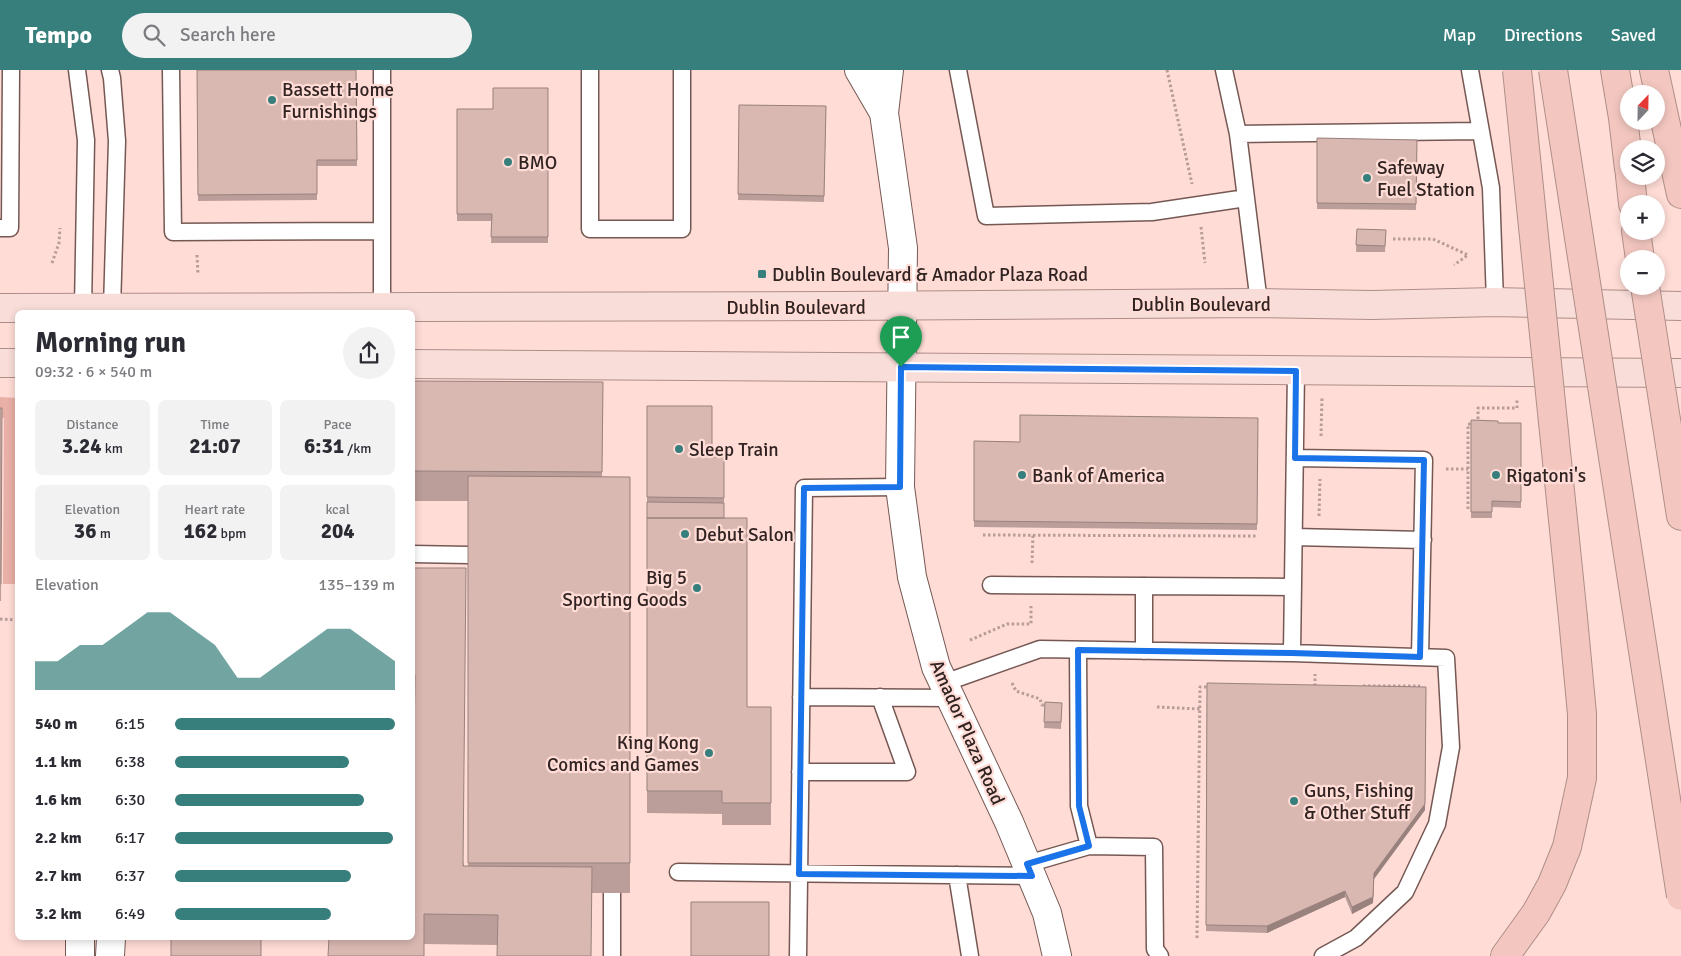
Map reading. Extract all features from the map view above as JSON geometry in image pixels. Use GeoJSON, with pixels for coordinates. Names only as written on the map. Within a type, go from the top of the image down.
{"type":"FeatureCollection","features":[{"type":"Feature","properties":{"kind":"highway"},"geometry":{"type":"LineString","coordinates":[[1505,956],[1536,913],[1552,884],[1567,847],[1582,778],[1582,714],[1517,70]]}},
{"type":"Feature","properties":{"kind":"highway"},"geometry":{"type":"LineString","coordinates":[[1553,70],[1681,896]]}},
{"type":"Feature","properties":{"kind":"highway"},"geometry":{"type":"LineString","coordinates":[[1615,70],[1626,140]]}},
{"type":"Feature","properties":{"kind":"highway"},"geometry":{"type":"LineString","coordinates":[[1654,70],[1681,194]]}},
{"type":"Feature","properties":{"kind":"highway"},"geometry":{"type":"LineString","coordinates":[[1646,295],[1681,516]]}},
{"type":"Feature","properties":{"kind":"main road","name":"Dublin Boulevard"},"geometry":{"type":"LineString","coordinates":[[0,308],[112,310],[1259,303],[1372,305],[1495,302],[1681,306]]}},
{"type":"Feature","properties":{"kind":"main road"},"geometry":{"type":"LineString","coordinates":[[0,363],[15,363]]}},
{"type":"Feature","properties":{"kind":"main road"},"geometry":{"type":"LineString","coordinates":[[415,364],[1681,373]]}},
{"type":"Feature","properties":{"kind":"street","name":"Amador Plaza Road"},"geometry":{"type":"LineString","coordinates":[[859,70],[884,113]]}},
{"type":"Feature","properties":{"kind":"street","name":"Amador Plaza Road"},"geometry":{"type":"LineString","coordinates":[[889,70],[884,113],[903,248],[900,487],[912,577],[936,667],[1009,822],[1047,913],[1057,956]]}},
{"type":"Feature","properties":{"kind":"street"},"geometry":{"type":"LineString","coordinates":[[80,940],[80,956]]}},
{"type":"Feature","properties":{"kind":"street"},"geometry":{"type":"LineString","coordinates":[[110,956],[111,940]]}},
{"type":"Feature","properties":{"kind":"lane"},"geometry":{"type":"LineString","coordinates":[[0,228],[10,228],[11,70]]}},
{"type":"Feature","properties":{"kind":"lane"},"geometry":{"type":"LineString","coordinates":[[77,70],[86,140],[83,310]]}},
{"type":"Feature","properties":{"kind":"lane"},"geometry":{"type":"LineString","coordinates":[[110,70],[117,141],[112,310]]}},
{"type":"Feature","properties":{"kind":"lane"},"geometry":{"type":"LineString","coordinates":[[171,70],[173,232],[382,231]]}},
{"type":"Feature","properties":{"kind":"lane"},"geometry":{"type":"LineString","coordinates":[[382,70],[382,308]]}},
{"type":"Feature","properties":{"kind":"lane"},"geometry":{"type":"LineString","coordinates":[[590,70],[590,229],[682,230],[682,70]]}},
{"type":"Feature","properties":{"kind":"lane"},"geometry":{"type":"LineString","coordinates":[[958,70],[986,216],[1152,212],[1246,198]]}},
{"type":"Feature","properties":{"kind":"lane"},"geometry":{"type":"LineString","coordinates":[[1224,70],[1238,134],[1259,303]]}},
{"type":"Feature","properties":{"kind":"lane"},"geometry":{"type":"LineString","coordinates":[[1470,70],[1491,188],[1495,302]]}},
{"type":"Feature","properties":{"kind":"lane"},"geometry":{"type":"LineString","coordinates":[[1238,134],[1480,131]]}},
{"type":"Feature","properties":{"kind":"lane"},"geometry":{"type":"LineString","coordinates":[[1292,653],[1296,371]]}},
{"type":"Feature","properties":{"kind":"lane"},"geometry":{"type":"LineString","coordinates":[[1295,458],[1424,460],[1420,657]]}},
{"type":"Feature","properties":{"kind":"lane"},"geometry":{"type":"LineString","coordinates":[[798,956],[804,488],[900,487]]}},
{"type":"Feature","properties":{"kind":"lane"},"geometry":{"type":"LineString","coordinates":[[1294,537],[1423,540]]}},
{"type":"Feature","properties":{"kind":"lane"},"geometry":{"type":"LineString","coordinates":[[415,554],[468,555]]}},
{"type":"Feature","properties":{"kind":"lane"},"geometry":{"type":"LineString","coordinates":[[991,585],[1293,587]]}},
{"type":"Feature","properties":{"kind":"lane"},"geometry":{"type":"LineString","coordinates":[[1144,586],[1144,651]]}},
{"type":"Feature","properties":{"kind":"lane"},"geometry":{"type":"LineString","coordinates":[[801,697],[880,697],[947,690],[1040,649],[1292,653],[1446,658],[1451,747],[1437,824],[1405,892],[1356,938],[1324,956]]}},
{"type":"Feature","properties":{"kind":"lane"},"geometry":{"type":"LineString","coordinates":[[1078,650],[1079,806],[1089,846]]}},
{"type":"Feature","properties":{"kind":"lane"},"geometry":{"type":"LineString","coordinates":[[800,772],[907,772],[880,697]]}},
{"type":"Feature","properties":{"kind":"lane"},"geometry":{"type":"LineString","coordinates":[[678,872],[956,876],[1029,870],[1089,846],[1154,847],[1155,949],[1160,956]]}},
{"type":"Feature","properties":{"kind":"lane"},"geometry":{"type":"LineString","coordinates":[[956,876],[970,956]]}},
{"type":"Feature","properties":{"kind":"lane"},"geometry":{"type":"LineString","coordinates":[[612,893],[612,956]]}},
{"type":"Feature","properties":{"kind":"path"},"geometry":{"type":"LineString","coordinates":[[1167,70],[1200,218],[1205,263]]}},
{"type":"Feature","properties":{"kind":"path"},"geometry":{"type":"LineString","coordinates":[[1392,239],[1433,239],[1468,255],[1454,265]]}},
{"type":"Feature","properties":{"kind":"path"},"geometry":{"type":"LineString","coordinates":[[1468,509],[1468,424],[1478,424],[1478,408],[1517,408],[1517,396]]}},
{"type":"Feature","properties":{"kind":"path"},"geometry":{"type":"LineString","coordinates":[[983,535],[1256,536]]}},
{"type":"Feature","properties":{"kind":"path"},"geometry":{"type":"LineString","coordinates":[[0,619],[15,620]]}},
{"type":"Feature","properties":{"kind":"path"},"geometry":{"type":"LineString","coordinates":[[1009,679],[1016,691],[1040,700],[1042,705],[1050,705]]}},
{"type":"Feature","properties":{"kind":"path"},"geometry":{"type":"LineString","coordinates":[[1198,938],[1200,687],[1220,686]]}},
{"type":"Feature","properties":{"kind":"path"},"geometry":{"type":"LineString","coordinates":[[1305,686],[1324,686]]}},
{"type":"Feature","properties":{"kind":"path"},"geometry":{"type":"LineString","coordinates":[[1363,686],[1420,686]]}},
{"type":"Feature","properties":{"kind":"path"},"geometry":{"type":"LineString","coordinates":[[1157,707],[1200,708]]}},
{"type":"Feature","properties":{"kind":"shaded area"},"geometry":{"type":"Polygon","coordinates":[[[0,397],[15,398],[15,584],[3,584],[4,418],[0,418],[0,397]]]}},
{"type":"Feature","properties":{"kind":"building"},"geometry":{"type":"Polygon","coordinates":[[[197,70],[356,70],[357,160],[317,160],[317,194],[198,195],[197,70]]]}},
{"type":"Feature","properties":{"kind":"building"},"geometry":{"type":"Polygon","coordinates":[[[493,88],[548,88],[548,237],[491,237],[492,214],[457,214],[457,109],[493,109],[493,88]]]}},
{"type":"Feature","properties":{"kind":"building"},"geometry":{"type":"Polygon","coordinates":[[[739,105],[826,106],[824,196],[738,194],[739,105]]]}},
{"type":"Feature","properties":{"kind":"building"},"geometry":{"type":"Polygon","coordinates":[[[1317,138],[1417,140],[1416,204],[1317,203],[1317,138]]]}},
{"type":"Feature","properties":{"kind":"building"},"geometry":{"type":"Polygon","coordinates":[[[1357,229],[1386,230],[1385,246],[1356,245],[1357,229]]]}},
{"type":"Feature","properties":{"kind":"building"},"geometry":{"type":"Polygon","coordinates":[[[415,381],[603,382],[602,472],[415,471],[415,381]]]}},
{"type":"Feature","properties":{"kind":"building","name":"Sleep Train"},"geometry":{"type":"Polygon","coordinates":[[[647,406],[712,406],[712,457],[724,457],[724,498],[647,497],[647,406]]]}},
{"type":"Feature","properties":{"kind":"building"},"geometry":{"type":"Polygon","coordinates":[[[0,408],[2,408],[1,584],[0,584],[0,408]]]}},
{"type":"Feature","properties":{"kind":"building"},"geometry":{"type":"Polygon","coordinates":[[[1020,415],[1258,418],[1257,524],[974,521],[974,441],[1020,442],[1020,415]]]}},
{"type":"Feature","properties":{"kind":"building","name":"Rigatoni's"},"geometry":{"type":"Polygon","coordinates":[[[1471,420],[1521,423],[1521,502],[1492,501],[1492,512],[1471,512],[1471,420]]]}},
{"type":"Feature","properties":{"kind":"building"},"geometry":{"type":"Polygon","coordinates":[[[468,476],[630,477],[630,863],[468,863],[468,476]]]}},
{"type":"Feature","properties":{"kind":"building"},"geometry":{"type":"Polygon","coordinates":[[[647,502],[724,503],[724,518],[647,518],[647,502]]]}},
{"type":"Feature","properties":{"kind":"building","name":"Big 5 Sporting Goods"},"geometry":{"type":"Polygon","coordinates":[[[647,518],[747,518],[747,707],[771,707],[771,803],[722,803],[722,791],[647,791],[647,518]]]}},
{"type":"Feature","properties":{"kind":"building"},"geometry":{"type":"Polygon","coordinates":[[[415,568],[466,568],[463,866],[592,867],[591,956],[497,956],[498,915],[424,914],[424,956],[328,956],[329,940],[415,940],[415,568]]]}},
{"type":"Feature","properties":{"kind":"building"},"geometry":{"type":"Polygon","coordinates":[[[1207,683],[1426,687],[1425,804],[1374,873],[1373,897],[1352,907],[1345,891],[1267,926],[1206,925],[1207,683]]]}},
{"type":"Feature","properties":{"kind":"building"},"geometry":{"type":"Polygon","coordinates":[[[1045,702],[1062,703],[1061,722],[1044,722],[1045,702]]]}},
{"type":"Feature","properties":{"kind":"building"},"geometry":{"type":"Polygon","coordinates":[[[691,902],[769,902],[769,956],[691,956],[691,902]]]}},
{"type":"Feature","properties":{"kind":"building"},"geometry":{"type":"Polygon","coordinates":[[[171,940],[261,940],[261,956],[171,956],[171,940]]]}},
{"type":"Feature","properties":{"kind":"place","name":"Bassett Home Furnishings"},"geometry":{"type":"Point","coordinates":[272,100]}},
{"type":"Feature","properties":{"kind":"place","name":"BMO"},"geometry":{"type":"Point","coordinates":[508,162]}},
{"type":"Feature","properties":{"kind":"place","name":"Safeway Fuel Station"},"geometry":{"type":"Point","coordinates":[1367,178]}},
{"type":"Feature","properties":{"kind":"place","name":"Dublin Boulevard & Amador Plaza Road"},"geometry":{"type":"Point","coordinates":[762,274]}},
{"type":"Feature","properties":{"kind":"place","name":"Sleep Train"},"geometry":{"type":"Point","coordinates":[679,449]}},
{"type":"Feature","properties":{"kind":"place","name":"Bank of America"},"geometry":{"type":"Point","coordinates":[1022,475]}},
{"type":"Feature","properties":{"kind":"place","name":"Rigatoni's"},"geometry":{"type":"Point","coordinates":[1496,475]}},
{"type":"Feature","properties":{"kind":"place","name":"Debut Salon"},"geometry":{"type":"Point","coordinates":[685,534]}},
{"type":"Feature","properties":{"kind":"place","name":"Big 5 Sporting Goods"},"geometry":{"type":"Point","coordinates":[697,588]}},
{"type":"Feature","properties":{"kind":"place","name":"King Kong Comics and Games"},"geometry":{"type":"Point","coordinates":[709,753]}},
{"type":"Feature","properties":{"kind":"place","name":"Guns, Fishing & Other Stuff"},"geometry":{"type":"Point","coordinates":[1294,801]}},
{"type":"Feature","properties":{"kind":"route"},"geometry":{"type":"LineString","coordinates":[[901,367],[1296,371],[1295,458],[1424,460],[1420,657],[1078,650],[1079,806],[1089,846],[1027,864],[1032,876],[799,874],[804,488],[900,487],[901,367]]}}]}
